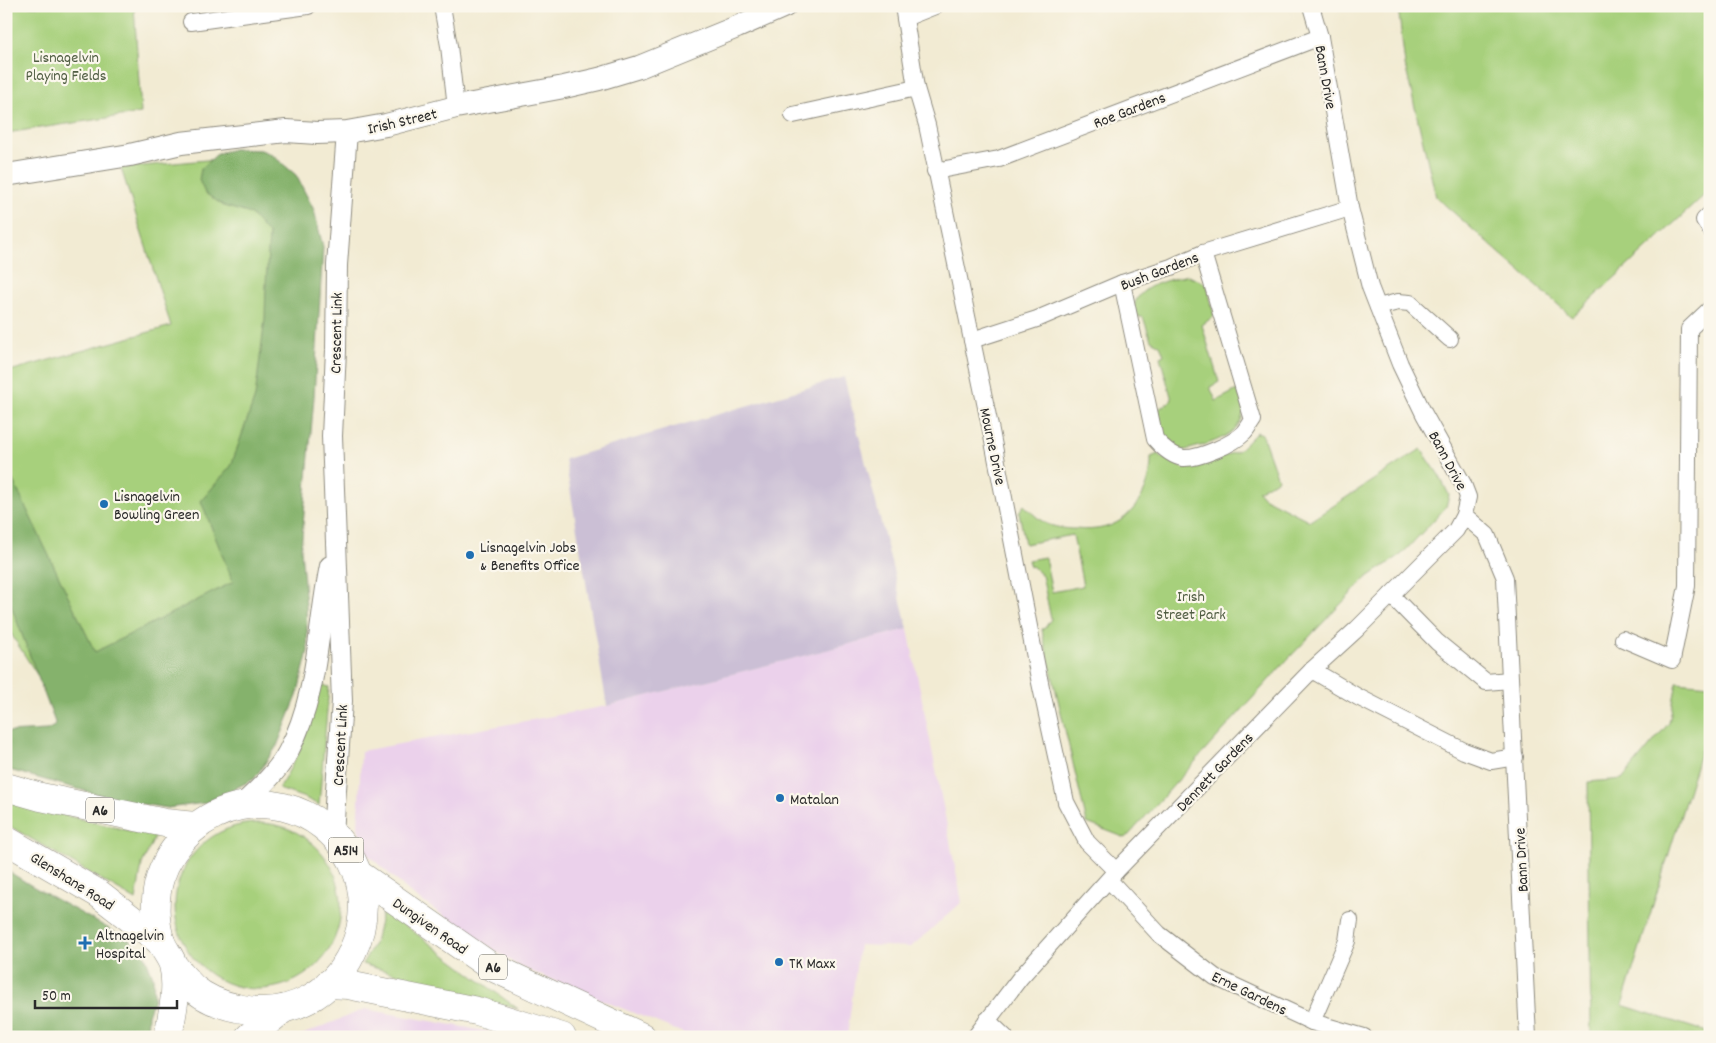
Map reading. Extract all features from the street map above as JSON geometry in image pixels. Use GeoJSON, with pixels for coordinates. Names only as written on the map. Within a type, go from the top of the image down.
{"type":"FeatureCollection","features":[{"type":"Feature","properties":{"kind":"highway","name":"A6"},"geometry":{"type":"LineString","coordinates":[[6,787],[40,797],[155,821],[195,826]]}},
{"type":"Feature","properties":{"kind":"highway","name":"A514"},"geometry":{"type":"LineString","coordinates":[[167,954],[194,988],[221,1004],[252,1012],[283,1009],[313,997],[328,984],[351,957],[361,930],[363,902],[358,874],[348,853],[334,834],[314,819],[291,808],[266,804],[241,806],[217,813],[195,826],[168,859],[160,879],[156,900],[156,921],[167,954],[175,995],[168,1037]]}},
{"type":"Feature","properties":{"kind":"highway","name":"Glenshane Road"},"geometry":{"type":"LineString","coordinates":[[6,840],[99,894],[167,954]]}},
{"type":"Feature","properties":{"kind":"highway","name":"Dungiven Road"},"geometry":{"type":"LineString","coordinates":[[358,874],[490,966],[642,1037]]}},
{"type":"Feature","properties":{"kind":"highway"},"geometry":{"type":"LineString","coordinates":[[328,984],[348,985],[477,1012],[562,1037]]}},
{"type":"Feature","properties":{"kind":"highway","name":"A514"},"geometry":{"type":"LineString","coordinates":[[249,1037],[283,1009]]}},
{"type":"Feature","properties":{"kind":"main road","name":"Irish Street"},"geometry":{"type":"LineString","coordinates":[[6,175],[130,155],[181,143],[286,131],[347,132],[386,125],[456,107],[520,96],[609,76],[648,63],[785,6]]}},
{"type":"Feature","properties":{"kind":"street"},"geometry":{"type":"LineString","coordinates":[[191,22],[308,6]]}},
{"type":"Feature","properties":{"kind":"street"},"geometry":{"type":"LineString","coordinates":[[442,6],[456,107]]}},
{"type":"Feature","properties":{"kind":"street"},"geometry":{"type":"LineString","coordinates":[[904,12],[936,6]]}},
{"type":"Feature","properties":{"kind":"street","name":"Bann Drive"},"geometry":{"type":"LineString","coordinates":[[1311,6],[1320,37],[1350,208],[1370,287],[1400,364],[1424,414],[1463,484],[1468,497],[1464,515],[1487,535],[1505,578],[1516,757],[1528,1037]]}},
{"type":"Feature","properties":{"kind":"street","name":"Mourne Drive"},"geometry":{"type":"LineString","coordinates":[[904,12],[916,88],[927,125],[1066,802],[1087,842],[1112,876]]}},
{"type":"Feature","properties":{"kind":"street","name":"Roe Gardens"},"geometry":{"type":"LineString","coordinates":[[935,171],[999,159],[1320,37]]}},
{"type":"Feature","properties":{"kind":"street"},"geometry":{"type":"LineString","coordinates":[[793,115],[916,88]]}},
{"type":"Feature","properties":{"kind":"street","name":"Crescent Link"},"geometry":{"type":"LineString","coordinates":[[334,834],[342,701],[332,436],[337,265],[347,132]]}},
{"type":"Feature","properties":{"kind":"street","name":"Bush Gardens"},"geometry":{"type":"LineString","coordinates":[[972,340],[1037,319],[1122,283],[1170,267],[1203,253],[1350,208]]}},
{"type":"Feature","properties":{"kind":"street"},"geometry":{"type":"LineString","coordinates":[[1710,214],[1704,220],[1710,229]]}},
{"type":"Feature","properties":{"kind":"street"},"geometry":{"type":"LineString","coordinates":[[1122,283],[1155,439],[1163,448],[1182,458],[1192,458],[1221,447],[1244,433],[1253,420],[1203,253]]}},
{"type":"Feature","properties":{"kind":"street"},"geometry":{"type":"LineString","coordinates":[[1378,307],[1398,302],[1410,303],[1450,339]]}},
{"type":"Feature","properties":{"kind":"street"},"geometry":{"type":"LineString","coordinates":[[1623,639],[1672,660],[1688,586],[1689,329],[1710,309]]}},
{"type":"Feature","properties":{"kind":"street","name":"Dennett Gardens"},"geometry":{"type":"LineString","coordinates":[[974,1037],[1020,978],[1112,876],[1312,670],[1456,530],[1464,515]]}},
{"type":"Feature","properties":{"kind":"street","name":"Crescent Link"},"geometry":{"type":"LineString","coordinates":[[241,806],[270,778],[288,752],[307,706],[315,668],[324,593],[336,535]]}},
{"type":"Feature","properties":{"kind":"street"},"geometry":{"type":"LineString","coordinates":[[1391,595],[1437,642],[1486,682],[1510,680]]}},
{"type":"Feature","properties":{"kind":"street"},"geometry":{"type":"LineString","coordinates":[[1312,670],[1358,697],[1464,751],[1491,761],[1516,757]]}},
{"type":"Feature","properties":{"kind":"street","name":"Erne Gardens"},"geometry":{"type":"LineString","coordinates":[[1112,876],[1159,934],[1215,977],[1312,1022],[1364,1037]]}},
{"type":"Feature","properties":{"kind":"street"},"geometry":{"type":"LineString","coordinates":[[1312,1022],[1347,941],[1350,920]]}},
{"type":"Feature","properties":{"kind":"street"},"geometry":{"type":"LineString","coordinates":[[987,1020],[1005,1037]]}},
{"type":"Feature","properties":{"kind":"shaded area"},"geometry":{"type":"Polygon","coordinates":[[[844,377],[908,629],[607,706],[565,459],[844,377]]]}},
{"type":"Feature","properties":{"kind":"shaded area"},"geometry":{"type":"Polygon","coordinates":[[[908,629],[962,902],[911,947],[859,945],[847,1037],[693,1037],[518,966],[413,895],[367,854],[358,828],[361,751],[607,706],[908,629]]]}},
{"type":"Feature","properties":{"kind":"shaded area"},"geometry":{"type":"Polygon","coordinates":[[[365,1009],[518,1037],[297,1037],[365,1009]]]}},
{"type":"Feature","properties":{"kind":"green space","name":"Lisnagelvin Playing Fields"},"geometry":{"type":"Polygon","coordinates":[[[6,6],[134,6],[141,113],[6,133],[6,6]]]}},
{"type":"Feature","properties":{"kind":"green space"},"geometry":{"type":"Polygon","coordinates":[[[1398,6],[1710,6],[1710,190],[1572,317],[1436,197],[1405,65],[1398,6]]]}},
{"type":"Feature","properties":{"kind":"green space"},"geometry":{"type":"Polygon","coordinates":[[[233,149],[261,150],[271,154],[296,175],[314,210],[323,247],[314,397],[301,549],[308,651],[297,696],[277,746],[254,779],[205,803],[168,808],[121,801],[6,769],[6,732],[47,730],[56,725],[6,592],[6,466],[95,652],[233,582],[201,501],[231,466],[255,397],[265,319],[269,235],[251,214],[224,206],[205,193],[199,180],[201,169],[217,154],[233,149]]]}},
{"type":"Feature","properties":{"kind":"green space"},"geometry":{"type":"Polygon","coordinates":[[[238,157],[293,211],[280,576],[43,684],[6,626],[6,372],[171,326],[121,168],[238,157]]]}},
{"type":"Feature","properties":{"kind":"green space"},"geometry":{"type":"Polygon","coordinates":[[[1186,275],[1207,284],[1214,316],[1202,325],[1219,382],[1210,387],[1216,401],[1237,390],[1243,408],[1242,418],[1230,433],[1221,439],[1181,451],[1161,430],[1159,409],[1172,400],[1160,357],[1164,355],[1160,345],[1151,340],[1143,317],[1139,317],[1133,311],[1139,295],[1145,290],[1186,275]]]}},
{"type":"Feature","properties":{"kind":"green space","name":"Irish Street Park"},"geometry":{"type":"Polygon","coordinates":[[[1257,432],[1262,434],[1278,479],[1258,491],[1263,497],[1310,521],[1421,449],[1439,475],[1449,495],[1446,507],[1402,554],[1365,579],[1287,660],[1126,838],[1087,823],[1043,636],[1042,629],[1045,628],[1051,619],[1042,575],[1032,566],[1030,567],[1028,560],[1045,557],[1052,592],[1083,586],[1073,535],[1025,544],[1019,512],[1024,505],[1045,523],[1060,528],[1087,530],[1106,527],[1125,517],[1140,500],[1151,468],[1151,457],[1158,454],[1186,469],[1238,451],[1257,432]]]}},
{"type":"Feature","properties":{"kind":"green space"},"geometry":{"type":"Polygon","coordinates":[[[1677,682],[1710,685],[1710,721],[1622,1005],[1710,1033],[1710,1037],[1591,1037],[1588,782],[1622,779],[1669,723],[1677,682]]]}},
{"type":"Feature","properties":{"kind":"green space"},"geometry":{"type":"Polygon","coordinates":[[[319,685],[329,687],[319,805],[279,789],[299,752],[310,721],[319,685]]]}},
{"type":"Feature","properties":{"kind":"green space"},"geometry":{"type":"Polygon","coordinates":[[[6,801],[134,832],[156,834],[142,864],[136,900],[6,824],[6,801]]]}},
{"type":"Feature","properties":{"kind":"green space"},"geometry":{"type":"Polygon","coordinates":[[[266,823],[290,829],[317,847],[335,874],[340,890],[340,922],[335,938],[317,965],[304,975],[282,986],[250,989],[226,983],[205,970],[194,959],[178,930],[175,898],[181,874],[194,853],[205,842],[234,826],[266,823]]]}},
{"type":"Feature","properties":{"kind":"green space","name":"Altnagelvin Hospital"},"geometry":{"type":"Polygon","coordinates":[[[6,870],[131,941],[145,956],[153,977],[154,998],[148,1015],[147,1037],[6,1037],[6,870]]]}},
{"type":"Feature","properties":{"kind":"green space"},"geometry":{"type":"Polygon","coordinates":[[[383,909],[518,1009],[362,964],[375,942],[383,909]]]}},
{"type":"Feature","properties":{"kind":"place","name":"Lisnagelvin Bowling Green"},"geometry":{"type":"Point","coordinates":[104,504]}},
{"type":"Feature","properties":{"kind":"place","name":"Lisnagelvin Jobs & Benefits Office"},"geometry":{"type":"Point","coordinates":[470,555]}},
{"type":"Feature","properties":{"kind":"place","name":"Matalan"},"geometry":{"type":"Point","coordinates":[780,798]}},
{"type":"Feature","properties":{"kind":"place","name":"Altnagelvin Hospital"},"geometry":{"type":"Point","coordinates":[85,943]}},
{"type":"Feature","properties":{"kind":"place","name":"TK Maxx"},"geometry":{"type":"Point","coordinates":[779,962]}}]}
